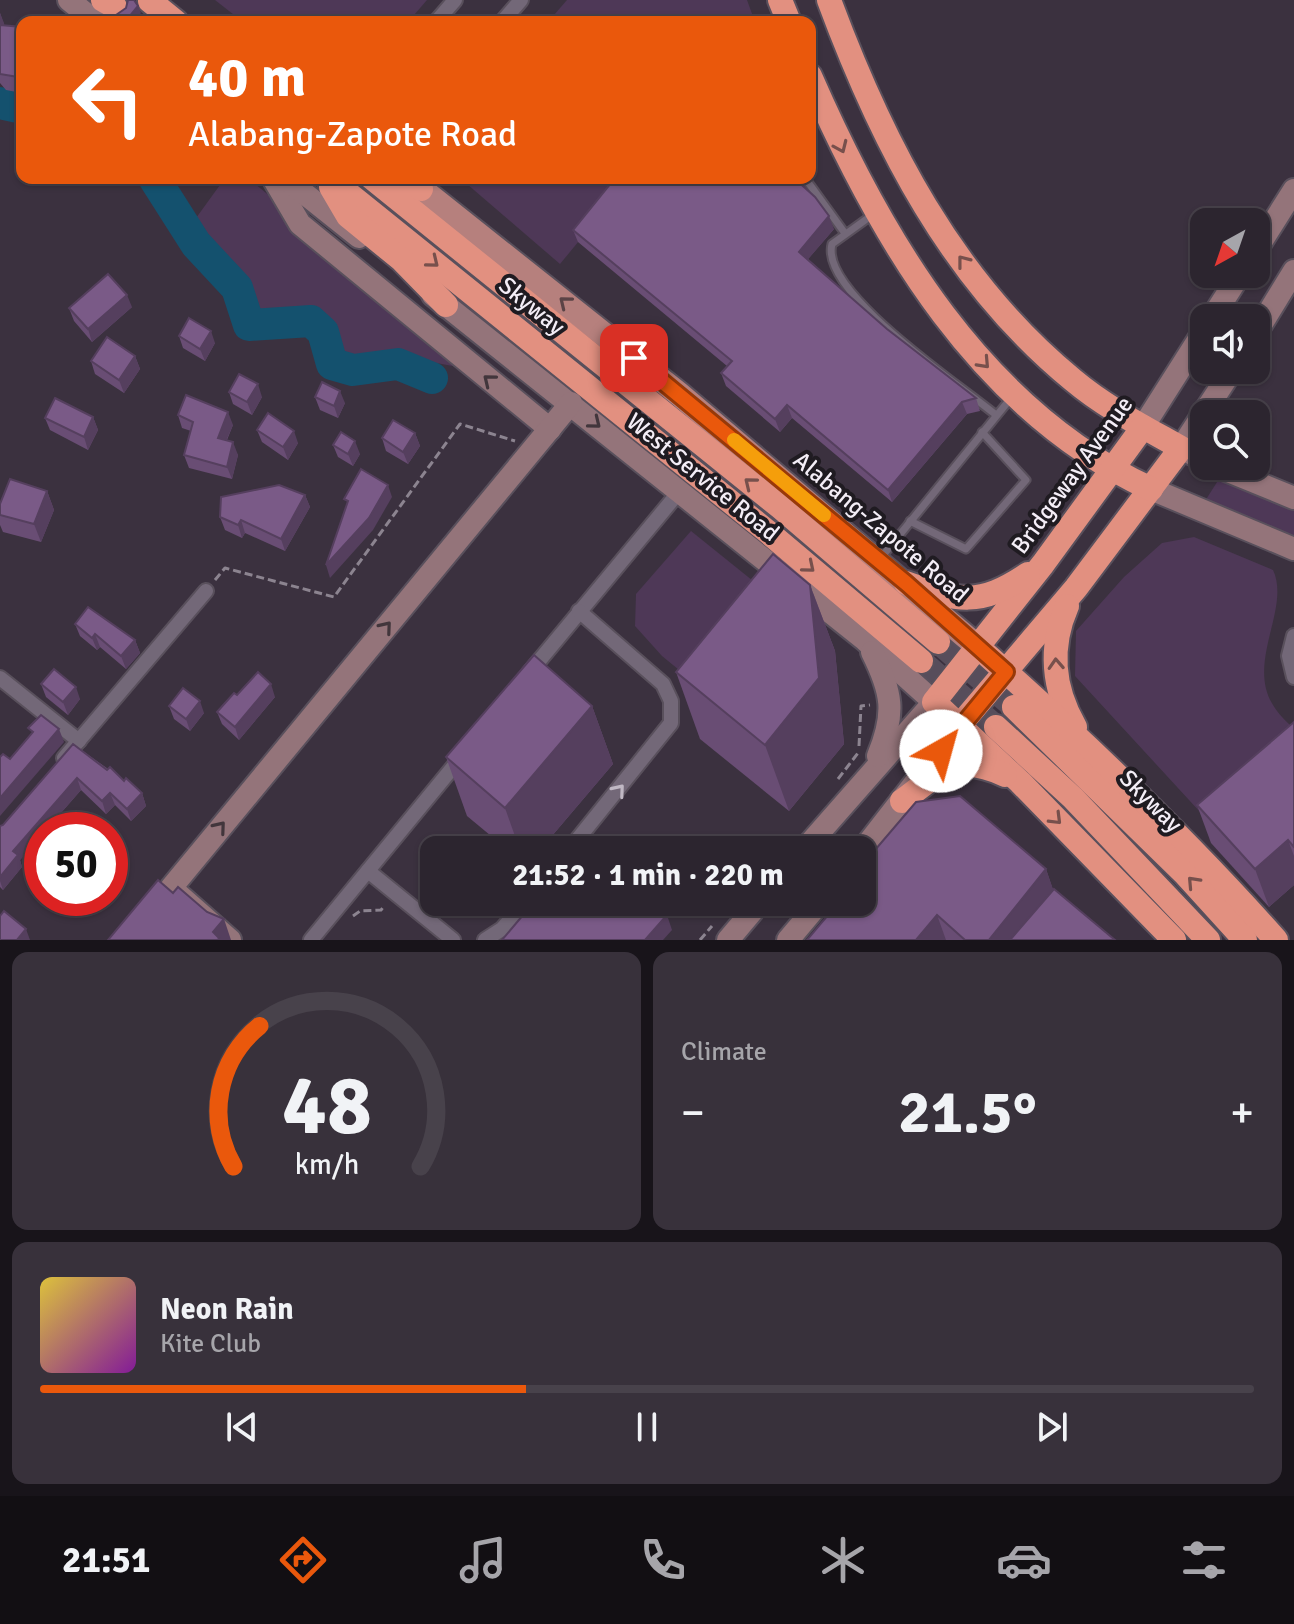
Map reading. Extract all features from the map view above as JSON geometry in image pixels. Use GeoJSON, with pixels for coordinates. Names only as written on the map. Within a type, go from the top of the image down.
{"type":"FeatureCollection","features":[{"type":"Feature","properties":{"kind":"highway"},"geometry":{"type":"LineString","coordinates":[[829,0],[879,127],[942,235],[992,299],[1073,381],[1181,448],[1076,588],[960,725]]}},
{"type":"Feature","properties":{"kind":"highway"},"geometry":{"type":"LineString","coordinates":[[150,1],[169,16]]}},
{"type":"Feature","properties":{"kind":"highway"},"geometry":{"type":"LineString","coordinates":[[816,90],[848,162],[877,212],[930,296],[967,345],[1013,394],[1051,428],[1111,471],[1151,489]]}},
{"type":"Feature","properties":{"kind":"highway"},"geometry":{"type":"LineString","coordinates":[[330,184],[348,216],[402,260],[446,305]]}},
{"type":"Feature","properties":{"kind":"highway","name":"Skyway"},"geometry":{"type":"LineString","coordinates":[[334,184],[768,532],[921,661]]}},
{"type":"Feature","properties":{"kind":"highway","name":"Skyway"},"geometry":{"type":"LineString","coordinates":[[379,184],[780,507],[938,642]]}},
{"type":"Feature","properties":{"kind":"highway","name":"Bridgeway Avenue"},"geometry":{"type":"LineString","coordinates":[[934,702],[1043,564],[1143,427]]}},
{"type":"Feature","properties":{"kind":"highway"},"geometry":{"type":"LineString","coordinates":[[906,583],[953,599],[974,600],[1010,587],[1043,564]]}},
{"type":"Feature","properties":{"kind":"highway"},"geometry":{"type":"LineString","coordinates":[[1076,588],[1062,617],[1054,659],[1059,692],[1080,736]]}},
{"type":"Feature","properties":{"kind":"highway","name":"Alabang-Zapote Road"},"geometry":{"type":"LineString","coordinates":[[978,647],[1080,736],[1205,860],[1276,940]]}},
{"type":"Feature","properties":{"kind":"highway"},"geometry":{"type":"LineString","coordinates":[[934,702],[1020,782],[1174,940]]}},
{"type":"Feature","properties":{"kind":"highway","name":"Skyway"},"geometry":{"type":"LineString","coordinates":[[1014,707],[1185,874],[1245,940]]}},
{"type":"Feature","properties":{"kind":"highway"},"geometry":{"type":"LineString","coordinates":[[996,727],[1084,809],[1208,940]]}},
{"type":"Feature","properties":{"kind":"highway"},"geometry":{"type":"LineString","coordinates":[[902,801],[947,768],[964,762],[986,766],[1020,782]]}},
{"type":"Feature","properties":{"kind":"main road"},"geometry":{"type":"LineString","coordinates":[[69,0],[106,7]]}},
{"type":"Feature","properties":{"kind":"main road"},"geometry":{"type":"LineString","coordinates":[[277,184],[300,224],[550,429]]}},
{"type":"Feature","properties":{"kind":"main road","name":"West Service Road"},"geometry":{"type":"LineString","coordinates":[[293,184],[865,640],[934,702]]}},
{"type":"Feature","properties":{"kind":"main road","name":"Alabang-Zapote Road"},"geometry":{"type":"LineString","coordinates":[[416,184],[679,394],[978,647]]}},
{"type":"Feature","properties":{"kind":"main road"},"geometry":{"type":"LineString","coordinates":[[1270,228],[1294,190]]}},
{"type":"Feature","properties":{"kind":"main road"},"geometry":{"type":"LineString","coordinates":[[1270,310],[1294,271]]}},
{"type":"Feature","properties":{"kind":"main road","name":"Bridgeway Avenue"},"geometry":{"type":"LineString","coordinates":[[1143,427],[1190,353]]}},
{"type":"Feature","properties":{"kind":"main road"},"geometry":{"type":"LineString","coordinates":[[1190,453],[1181,448],[1223,384]]}},
{"type":"Feature","properties":{"kind":"main road"},"geometry":{"type":"LineString","coordinates":[[230,940],[166,893],[571,403]]}},
{"type":"Feature","properties":{"kind":"main road"},"geometry":{"type":"LineString","coordinates":[[1250,480],[1294,498]]}},
{"type":"Feature","properties":{"kind":"main road"},"geometry":{"type":"LineString","coordinates":[[1151,489],[1294,549]]}},
{"type":"Feature","properties":{"kind":"main road"},"geometry":{"type":"LineString","coordinates":[[865,640],[887,682],[891,702],[888,733],[873,768]]}},
{"type":"Feature","properties":{"kind":"main road"},"geometry":{"type":"LineString","coordinates":[[804,836],[934,702]]}},
{"type":"Feature","properties":{"kind":"main road"},"geometry":{"type":"LineString","coordinates":[[874,836],[960,725]]}},
{"type":"Feature","properties":{"kind":"main road"},"geometry":{"type":"LineString","coordinates":[[728,940],[748,916]]}},
{"type":"Feature","properties":{"kind":"main road"},"geometry":{"type":"LineString","coordinates":[[788,940],[808,916]]}},
{"type":"Feature","properties":{"kind":"street"},"geometry":{"type":"LineString","coordinates":[[441,16],[455,0]]}},
{"type":"Feature","properties":{"kind":"street"},"geometry":{"type":"LineString","coordinates":[[507,16],[521,0]]}},
{"type":"Feature","properties":{"kind":"street"},"geometry":{"type":"LineString","coordinates":[[519,685],[679,492]]}},
{"type":"Feature","properties":{"kind":"street"},"geometry":{"type":"LineString","coordinates":[[49,774],[206,591]]}},
{"type":"Feature","properties":{"kind":"street"},"geometry":{"type":"LineString","coordinates":[[579,611],[663,684],[671,701],[671,723],[580,836]]}},
{"type":"Feature","properties":{"kind":"street"},"geometry":{"type":"LineString","coordinates":[[1294,636],[1289,656],[1294,677]]}},
{"type":"Feature","properties":{"kind":"street"},"geometry":{"type":"LineString","coordinates":[[0,678],[79,741]]}},
{"type":"Feature","properties":{"kind":"street"},"geometry":{"type":"LineString","coordinates":[[311,940],[469,747]]}},
{"type":"Feature","properties":{"kind":"street"},"geometry":{"type":"LineString","coordinates":[[368,871],[453,940]]}},
{"type":"Feature","properties":{"kind":"street"},"geometry":{"type":"LineString","coordinates":[[485,940],[502,929],[513,916]]}},
{"type":"Feature","properties":{"kind":"lane"},"geometry":{"type":"LineString","coordinates":[[809,184],[844,232]]}},
{"type":"Feature","properties":{"kind":"lane"},"geometry":{"type":"LineString","coordinates":[[877,212],[844,232],[832,244],[832,263],[850,294],[866,311],[996,415]]}},
{"type":"Feature","properties":{"kind":"lane"},"geometry":{"type":"LineString","coordinates":[[878,560],[1013,394]]}},
{"type":"Feature","properties":{"kind":"lane"},"geometry":{"type":"LineString","coordinates":[[910,521],[966,549],[1026,480],[982,432]]}},
{"type":"Feature","properties":{"kind":"path"},"geometry":{"type":"LineString","coordinates":[[225,568],[334,597],[460,424],[495,432],[534,449]]}},
{"type":"Feature","properties":{"kind":"path"},"geometry":{"type":"LineString","coordinates":[[837,779],[857,756],[861,706]]}},
{"type":"Feature","properties":{"kind":"path"},"geometry":{"type":"LineString","coordinates":[[349,919],[360,911],[381,910],[396,894]]}},
{"type":"Feature","properties":{"kind":"shaded area"},"geometry":{"type":"Polygon","coordinates":[[[215,0],[427,0],[413,16],[235,16],[215,0]]]}},
{"type":"Feature","properties":{"kind":"shaded area"},"geometry":{"type":"Polygon","coordinates":[[[567,0],[747,0],[753,16],[553,16],[567,0]]]}},
{"type":"Feature","properties":{"kind":"shaded area"},"geometry":{"type":"Polygon","coordinates":[[[221,184],[255,184],[529,412],[537,436],[458,367],[404,357],[341,364],[325,327],[309,313],[251,321],[241,280],[191,225],[221,184]]]}},
{"type":"Feature","properties":{"kind":"shaded area"},"geometry":{"type":"Polygon","coordinates":[[[467,184],[626,184],[560,264],[467,184]]]}},
{"type":"Feature","properties":{"kind":"shaded area"},"geometry":{"type":"Polygon","coordinates":[[[1218,480],[1222,480],[1294,509],[1294,537],[1205,501],[1218,480]]]}},
{"type":"Feature","properties":{"kind":"shaded area"},"geometry":{"type":"Polygon","coordinates":[[[691,531],[789,610],[684,674],[662,656],[635,626],[636,594],[691,531]]]}},
{"type":"Feature","properties":{"kind":"shaded area"},"geometry":{"type":"Polygon","coordinates":[[[1194,537],[1273,570],[1277,601],[1266,653],[1266,688],[1275,708],[1294,729],[1212,825],[1075,676],[1076,631],[1124,577],[1162,543],[1194,537]]]}},
{"type":"Feature","properties":{"kind":"building"},"geometry":{"type":"Polygon","coordinates":[[[128,0],[134,0],[138,6],[130,16],[116,15],[126,8],[128,0]]]}},
{"type":"Feature","properties":{"kind":"building"},"geometry":{"type":"Polygon","coordinates":[[[0,25],[16,26],[16,77],[0,74],[0,25]]]}},
{"type":"Feature","properties":{"kind":"building"},"geometry":{"type":"Polygon","coordinates":[[[610,184],[801,184],[829,216],[799,252],[887,329],[976,398],[962,402],[888,490],[787,405],[775,419],[721,373],[732,361],[573,230],[610,184]]]}},
{"type":"Feature","properties":{"kind":"building"},"geometry":{"type":"Polygon","coordinates":[[[108,274],[127,295],[88,329],[69,308],[108,274]]]}},
{"type":"Feature","properties":{"kind":"building"},"geometry":{"type":"Polygon","coordinates":[[[189,318],[211,331],[200,349],[179,336],[189,318]]]}},
{"type":"Feature","properties":{"kind":"building"},"geometry":{"type":"Polygon","coordinates":[[[107,337],[135,356],[119,380],[91,361],[107,337]]]}},
{"type":"Feature","properties":{"kind":"building"},"geometry":{"type":"Polygon","coordinates":[[[239,374],[258,384],[247,402],[229,392],[239,374]]]}},
{"type":"Feature","properties":{"kind":"building"},"geometry":{"type":"Polygon","coordinates":[[[322,382],[340,391],[334,406],[315,397],[322,382]]]}},
{"type":"Feature","properties":{"kind":"building"},"geometry":{"type":"Polygon","coordinates":[[[186,395],[228,412],[218,438],[233,442],[227,467],[184,455],[193,422],[178,415],[186,395]]]}},
{"type":"Feature","properties":{"kind":"building"},"geometry":{"type":"Polygon","coordinates":[[[55,398],[93,417],[84,437],[45,418],[55,398]]]}},
{"type":"Feature","properties":{"kind":"building"},"geometry":{"type":"Polygon","coordinates":[[[268,413],[294,431],[283,447],[257,430],[268,413]]]}},
{"type":"Feature","properties":{"kind":"building"},"geometry":{"type":"Polygon","coordinates":[[[393,420],[415,433],[403,452],[382,438],[393,420]]]}},
{"type":"Feature","properties":{"kind":"building"},"geometry":{"type":"Polygon","coordinates":[[[341,432],[355,441],[348,454],[333,445],[341,432]]]}},
{"type":"Feature","properties":{"kind":"building"},"geometry":{"type":"Polygon","coordinates":[[[361,469],[388,485],[369,518],[326,565],[348,501],[344,499],[361,469]]]}},
{"type":"Feature","properties":{"kind":"building"},"geometry":{"type":"Polygon","coordinates":[[[10,479],[47,491],[34,524],[0,515],[0,504],[10,479]]]}},
{"type":"Feature","properties":{"kind":"building"},"geometry":{"type":"Polygon","coordinates":[[[279,485],[305,495],[281,539],[241,520],[238,525],[220,517],[221,497],[279,485]]]}},
{"type":"Feature","properties":{"kind":"building"},"geometry":{"type":"Polygon","coordinates":[[[773,554],[810,585],[819,678],[765,745],[676,672],[773,554]]]}},
{"type":"Feature","properties":{"kind":"building"},"geometry":{"type":"Polygon","coordinates":[[[88,607],[135,640],[121,656],[95,634],[92,638],[75,624],[88,607]]]}},
{"type":"Feature","properties":{"kind":"building"},"geometry":{"type":"Polygon","coordinates":[[[534,655],[592,706],[505,808],[446,757],[534,655]]]}},
{"type":"Feature","properties":{"kind":"building"},"geometry":{"type":"Polygon","coordinates":[[[54,669],[76,687],[63,702],[41,684],[54,669]]]}},
{"type":"Feature","properties":{"kind":"building"},"geometry":{"type":"Polygon","coordinates":[[[258,672],[271,684],[235,727],[217,712],[258,672]]]}},
{"type":"Feature","properties":{"kind":"building"},"geometry":{"type":"Polygon","coordinates":[[[183,688],[200,701],[186,719],[169,706],[183,688]]]}},
{"type":"Feature","properties":{"kind":"building"},"geometry":{"type":"Polygon","coordinates":[[[41,715],[59,729],[0,798],[0,757],[3,754],[10,759],[33,732],[28,728],[41,715]]]}},
{"type":"Feature","properties":{"kind":"building"},"geometry":{"type":"Polygon","coordinates":[[[1294,722],[1294,847],[1288,840],[1255,869],[1197,805],[1294,722]]]}},
{"type":"Feature","properties":{"kind":"building"},"geometry":{"type":"Polygon","coordinates":[[[73,744],[107,770],[110,767],[124,781],[126,778],[142,793],[127,809],[110,793],[102,801],[77,778],[47,812],[24,812],[24,838],[13,851],[18,855],[0,877],[0,826],[73,744]]]}},
{"type":"Feature","properties":{"kind":"building"},"geometry":{"type":"Polygon","coordinates":[[[960,796],[1046,869],[989,940],[965,940],[937,915],[916,940],[807,940],[827,916],[876,916],[876,849],[916,802],[960,796]]]}},
{"type":"Feature","properties":{"kind":"building"},"geometry":{"type":"Polygon","coordinates":[[[158,880],[173,893],[178,887],[207,912],[224,919],[213,932],[218,940],[108,940],[158,880]]]}},
{"type":"Feature","properties":{"kind":"building"},"geometry":{"type":"Polygon","coordinates":[[[1054,889],[1115,940],[1010,940],[1054,889]]]}},
{"type":"Feature","properties":{"kind":"building"},"geometry":{"type":"Polygon","coordinates":[[[4,911],[26,929],[17,940],[0,940],[0,916],[4,911]]]}},
{"type":"Feature","properties":{"kind":"building"},"geometry":{"type":"Polygon","coordinates":[[[522,916],[666,916],[645,940],[502,940],[522,916]]]}},
{"type":"Feature","properties":{"kind":"waterway"},"geometry":{"type":"LineString","coordinates":[[0,103],[16,107]]}},
{"type":"Feature","properties":{"kind":"waterway"},"geometry":{"type":"LineString","coordinates":[[158,184],[196,244],[237,288],[249,325],[311,321],[323,332],[332,364],[353,370],[398,364],[432,378]]}},
{"type":"Feature","properties":{"kind":"tunnel"},"geometry":{"type":"LineString","coordinates":[[938,642],[1014,707]]}},
{"type":"Feature","properties":{"kind":"tunnel"},"geometry":{"type":"LineString","coordinates":[[921,661],[996,727]]}},
{"type":"Feature","properties":{"kind":"slow traffic"},"geometry":{"type":"LineString","coordinates":[[734,440],[824,515]]}},
{"type":"Feature","properties":{"kind":"route"},"geometry":{"type":"LineString","coordinates":[[634,358],[906,583],[1006,672],[941,751]]}}]}
